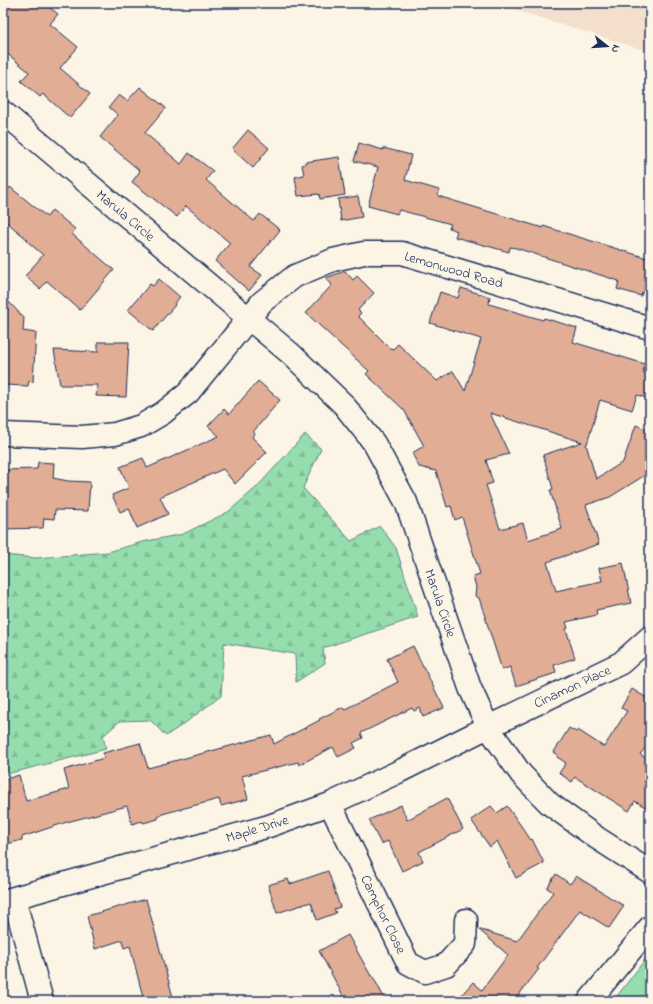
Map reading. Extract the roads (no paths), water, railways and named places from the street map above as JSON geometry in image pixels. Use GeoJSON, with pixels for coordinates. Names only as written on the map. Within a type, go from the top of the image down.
{"type":"FeatureCollection","features":[{"type":"Feature","properties":{"kind":"street","name":"Marula Circle"},"geometry":{"type":"LineString","coordinates":[[3,112],[291,354],[343,404],[374,443],[406,502],[470,688],[488,727],[521,774],[550,804],[597,838],[650,872]]}},
{"type":"Feature","properties":{"kind":"street","name":"Lemonwood Road"},"geometry":{"type":"LineString","coordinates":[[249,318],[262,302],[295,276],[334,260],[364,252],[402,253],[650,328]]}},
{"type":"Feature","properties":{"kind":"street"},"geometry":{"type":"LineString","coordinates":[[3,434],[82,436],[115,434],[141,426],[163,413],[188,393],[249,318]]}},
{"type":"Feature","properties":{"kind":"street","name":"Cinamon Place"},"geometry":{"type":"LineString","coordinates":[[488,727],[621,663],[650,637]]}},
{"type":"Feature","properties":{"kind":"street","name":"Maple Drive"},"geometry":{"type":"LineString","coordinates":[[42,1001],[9,900],[269,826],[330,804],[488,727]]}},
{"type":"Feature","properties":{"kind":"street","name":"Camphor Close"},"geometry":{"type":"LineString","coordinates":[[330,804],[408,963],[425,972],[446,965],[465,944],[466,920]]}},
{"type":"Feature","properties":{"kind":"street"},"geometry":{"type":"LineString","coordinates":[[589,1001],[650,927]]}}]}
